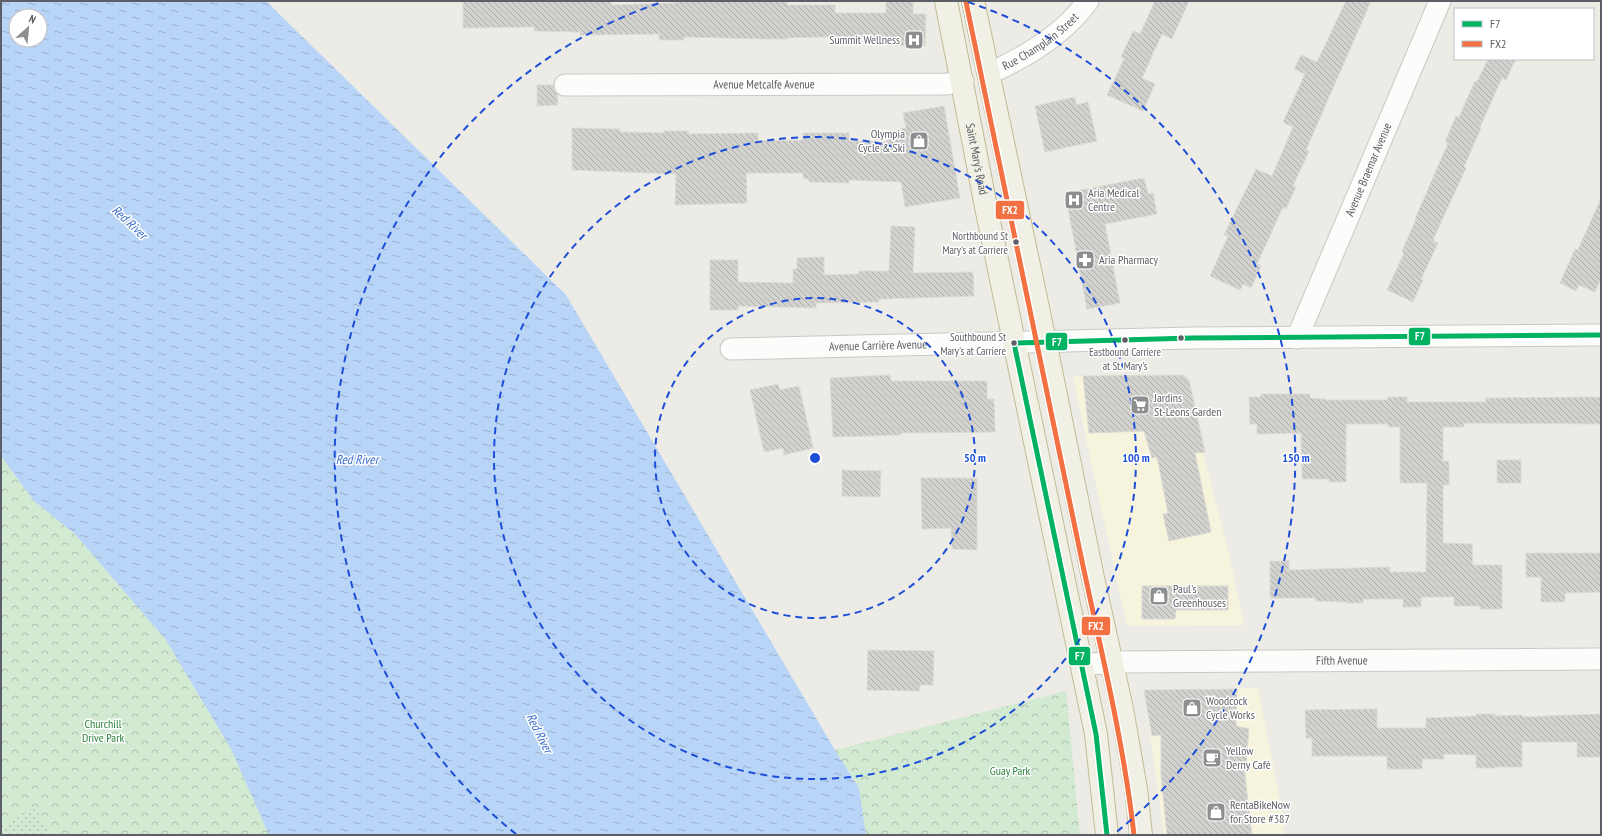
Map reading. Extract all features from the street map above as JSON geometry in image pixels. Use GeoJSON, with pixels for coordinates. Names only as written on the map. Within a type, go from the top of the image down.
{"type":"FeatureCollection","features":[{"type":"Feature","properties":{"kind":"highway","name":"Saint Mary's Road"},"geometry":{"type":"LineString","coordinates":[[946,1],[1014,343],[1096,734],[1107,835]]}},
{"type":"Feature","properties":{"kind":"highway"},"geometry":{"type":"LineString","coordinates":[[973,1],[1112,662],[1131,757],[1141,835]]}},
{"type":"Feature","properties":{"kind":"highway"},"geometry":{"type":"LineString","coordinates":[[963,81],[988,74]]}},
{"type":"Feature","properties":{"kind":"street","name":"Rue Champlain Street"},"geometry":{"type":"LineString","coordinates":[[988,74],[1016,60],[1058,32],[1080,12],[1088,1]]}},
{"type":"Feature","properties":{"kind":"street","name":"Avenue Braemar Avenue"},"geometry":{"type":"LineString","coordinates":[[1297,338],[1440,1]]}},
{"type":"Feature","properties":{"kind":"street","name":"Avenue Metcalfe Avenue"},"geometry":{"type":"LineString","coordinates":[[566,85],[947,84],[963,81]]}},
{"type":"Feature","properties":{"kind":"street","name":"Avenue Carrière Avenue"},"geometry":{"type":"LineString","coordinates":[[731,349],[1192,338],[1601,335]]}},
{"type":"Feature","properties":{"kind":"street","name":"Fifth Avenue"},"geometry":{"type":"LineString","coordinates":[[1082,665],[1112,662],[1601,659]]}},
{"type":"Feature","properties":{"kind":"shaded area"},"geometry":{"type":"Polygon","coordinates":[[[1183,375],[1229,554],[1244,625],[1127,626],[1073,376],[1183,375]]]}},
{"type":"Feature","properties":{"kind":"shaded area"},"geometry":{"type":"Polygon","coordinates":[[[1258,688],[1283,816],[1285,835],[1164,835],[1144,690],[1258,688]]]}},
{"type":"Feature","properties":{"kind":"green space","name":"Churchill Drive Park"},"geometry":{"type":"Polygon","coordinates":[[[1,456],[34,501],[74,533],[166,640],[231,749],[269,835],[1,835],[1,456]]]}},
{"type":"Feature","properties":{"kind":"green space","name":"Guay Park"},"geometry":{"type":"Polygon","coordinates":[[[1066,691],[1080,835],[866,835],[859,788],[835,750],[1066,691]]]}},
{"type":"Feature","properties":{"kind":"green space"},"geometry":{"type":"Polygon","coordinates":[[[35,808],[51,835],[1,835],[1,826],[35,808]]]}},
{"type":"Feature","properties":{"kind":"water","name":"Red River"},"geometry":{"type":"Polygon","coordinates":[[[1,1],[266,1],[566,295],[835,750],[859,788],[866,835],[269,835],[231,749],[166,640],[74,533],[34,501],[1,456],[1,1]]]}},
{"type":"Feature","properties":{"kind":"building"},"geometry":{"type":"Polygon","coordinates":[[[463,1],[611,1],[611,5],[676,3],[676,1],[787,1],[787,5],[835,5],[835,13],[886,13],[886,1],[913,1],[913,14],[926,14],[925,46],[886,45],[886,37],[763,39],[684,37],[684,40],[659,40],[659,34],[580,35],[580,32],[534,31],[534,27],[463,28],[463,1]]]}},
{"type":"Feature","properties":{"kind":"building"},"geometry":{"type":"Polygon","coordinates":[[[1155,1],[1189,1],[1172,39],[1162,34],[1142,78],[1155,84],[1143,111],[1107,95],[1124,59],[1121,57],[1133,31],[1140,34],[1155,1]]]}},
{"type":"Feature","properties":{"kind":"building"},"geometry":{"type":"Polygon","coordinates":[[[1346,1],[1371,1],[1306,150],[1309,151],[1293,186],[1296,187],[1286,209],[1283,207],[1257,264],[1261,266],[1251,288],[1243,284],[1240,290],[1210,276],[1228,236],[1224,235],[1256,169],[1272,176],[1293,127],[1283,122],[1305,74],[1294,69],[1301,55],[1317,62],[1346,1]]]}},
{"type":"Feature","properties":{"kind":"building"},"geometry":{"type":"Polygon","coordinates":[[[1488,60],[1516,60],[1506,80],[1502,78],[1480,127],[1481,128],[1464,167],[1466,168],[1433,240],[1438,243],[1421,279],[1423,280],[1413,302],[1387,290],[1404,253],[1402,251],[1448,143],[1445,142],[1456,116],[1459,117],[1475,81],[1477,82],[1488,60]]]}},
{"type":"Feature","properties":{"kind":"building"},"geometry":{"type":"Polygon","coordinates":[[[537,85],[553,85],[554,91],[557,94],[558,105],[537,106],[537,85]]]}},
{"type":"Feature","properties":{"kind":"building"},"geometry":{"type":"Polygon","coordinates":[[[1075,97],[1076,105],[1088,102],[1097,141],[1045,152],[1035,106],[1075,97]]]}},
{"type":"Feature","properties":{"kind":"building"},"geometry":{"type":"Polygon","coordinates":[[[944,106],[960,198],[905,207],[901,182],[849,180],[849,183],[809,182],[809,179],[803,178],[803,173],[746,173],[747,203],[675,205],[676,174],[572,170],[572,128],[620,129],[620,132],[664,133],[664,131],[688,131],[688,134],[758,133],[758,141],[803,140],[803,133],[849,133],[849,141],[887,142],[886,132],[906,128],[903,113],[944,106]]]}},
{"type":"Feature","properties":{"kind":"building"},"geometry":{"type":"Polygon","coordinates":[[[1144,178],[1148,194],[1153,193],[1157,214],[1105,224],[1120,303],[1087,309],[1065,193],[1144,178]]]}},
{"type":"Feature","properties":{"kind":"building"},"geometry":{"type":"Polygon","coordinates":[[[1601,198],[1601,278],[1595,292],[1579,285],[1576,291],[1560,283],[1575,249],[1578,250],[1601,198]]]}},
{"type":"Feature","properties":{"kind":"building"},"geometry":{"type":"Polygon","coordinates":[[[891,226],[915,227],[913,273],[973,272],[974,296],[879,299],[879,302],[816,303],[816,308],[738,306],[738,310],[710,310],[710,260],[738,260],[738,282],[793,283],[793,269],[797,269],[797,258],[824,257],[824,275],[859,274],[859,271],[889,271],[891,226]]]}},
{"type":"Feature","properties":{"kind":"building"},"geometry":{"type":"Polygon","coordinates":[[[890,375],[891,381],[987,381],[987,399],[994,399],[995,432],[901,433],[901,435],[833,437],[830,378],[890,375]]]}},
{"type":"Feature","properties":{"kind":"building","name":"Jardins St-Leons Garden"},"geometry":{"type":"Polygon","coordinates":[[[1183,375],[1189,380],[1205,452],[1195,453],[1211,532],[1169,541],[1163,514],[1168,513],[1157,457],[1152,458],[1144,431],[1089,433],[1083,376],[1183,375]]]}},
{"type":"Feature","properties":{"kind":"building"},"geometry":{"type":"Polygon","coordinates":[[[778,384],[780,390],[799,386],[813,448],[784,455],[783,448],[764,452],[750,390],[778,384]]]}},
{"type":"Feature","properties":{"kind":"building"},"geometry":{"type":"Polygon","coordinates":[[[1261,394],[1310,394],[1310,398],[1325,400],[1388,400],[1388,397],[1407,397],[1407,402],[1486,402],[1486,398],[1601,397],[1601,424],[1464,423],[1464,427],[1443,427],[1443,461],[1449,461],[1449,485],[1443,485],[1443,543],[1472,544],[1473,565],[1502,565],[1502,609],[1480,609],[1480,606],[1454,606],[1454,597],[1421,597],[1421,607],[1403,607],[1403,599],[1363,599],[1363,603],[1347,603],[1315,601],[1315,598],[1270,598],[1270,561],[1289,561],[1289,570],[1390,567],[1390,572],[1426,572],[1427,483],[1400,483],[1400,427],[1388,427],[1388,424],[1346,424],[1346,482],[1329,482],[1329,479],[1302,479],[1301,433],[1257,434],[1257,424],[1250,424],[1249,397],[1261,397],[1261,394]]]}},
{"type":"Feature","properties":{"kind":"building"},"geometry":{"type":"Polygon","coordinates":[[[1497,460],[1521,460],[1521,483],[1497,483],[1497,460]]]}},
{"type":"Feature","properties":{"kind":"building"},"geometry":{"type":"Polygon","coordinates":[[[842,470],[881,471],[880,497],[842,496],[842,470]]]}},
{"type":"Feature","properties":{"kind":"building"},"geometry":{"type":"Polygon","coordinates":[[[921,478],[977,478],[977,550],[952,549],[951,528],[922,529],[921,478]]]}},
{"type":"Feature","properties":{"kind":"building"},"geometry":{"type":"Polygon","coordinates":[[[1526,553],[1601,553],[1601,592],[1565,593],[1565,602],[1541,602],[1541,577],[1526,577],[1526,553]]]}},
{"type":"Feature","properties":{"kind":"building"},"geometry":{"type":"Polygon","coordinates":[[[1142,586],[1228,586],[1228,610],[1176,610],[1175,619],[1142,619],[1142,586]]]}},
{"type":"Feature","properties":{"kind":"building"},"geometry":{"type":"Polygon","coordinates":[[[868,650],[934,651],[933,685],[920,685],[920,691],[867,690],[868,650]]]}},
{"type":"Feature","properties":{"kind":"building"},"geometry":{"type":"Polygon","coordinates":[[[1237,689],[1236,726],[1249,729],[1245,776],[1252,835],[1167,835],[1161,775],[1161,735],[1152,736],[1144,690],[1237,689]]]}},
{"type":"Feature","properties":{"kind":"building"},"geometry":{"type":"Polygon","coordinates":[[[1377,709],[1377,728],[1426,728],[1426,718],[1476,716],[1476,714],[1495,714],[1495,716],[1522,715],[1522,717],[1600,714],[1601,757],[1577,757],[1577,742],[1522,742],[1522,767],[1476,768],[1476,755],[1444,754],[1444,759],[1422,759],[1422,769],[1387,769],[1387,756],[1312,756],[1312,738],[1306,738],[1305,710],[1377,709]]]}},
{"type":"Feature","properties":{"kind":"transit line","name":"FX2"},"geometry":{"type":"LineString","coordinates":[[966,2],[1117,724],[1134,835]]}},
{"type":"Feature","properties":{"kind":"transit line","name":"F7"},"geometry":{"type":"LineString","coordinates":[[1107,835],[1096,734],[1014,343],[1192,338],[1601,335]]}},
{"type":"Feature","properties":{"kind":"place","name":"Summit Wellness"},"geometry":{"type":"Point","coordinates":[914,40]}},
{"type":"Feature","properties":{"kind":"place","name":"Olympia Cycle & Ski"},"geometry":{"type":"Point","coordinates":[919,141]}},
{"type":"Feature","properties":{"kind":"place","name":"Aria Medical Centre"},"geometry":{"type":"Point","coordinates":[1074,200]}},
{"type":"Feature","properties":{"kind":"place","name":"Northbound St Mary's at Carriere"},"geometry":{"type":"Point","coordinates":[1016,242]}},
{"type":"Feature","properties":{"kind":"place","name":"Aria Pharmacy"},"geometry":{"type":"Point","coordinates":[1085,260]}},
{"type":"Feature","properties":{"kind":"place","name":"Eastbound Carriere at St. Mary's"},"geometry":{"type":"Point","coordinates":[1125,340]}},
{"type":"Feature","properties":{"kind":"place","name":"Southbound St Mary's at Carriere"},"geometry":{"type":"Point","coordinates":[1014,343]}},
{"type":"Feature","properties":{"kind":"place","name":"Jardins St-Leons Garden"},"geometry":{"type":"Point","coordinates":[1140,405]}},
{"type":"Feature","properties":{"kind":"place","name":"Paul's Greenhouses"},"geometry":{"type":"Point","coordinates":[1159,596]}},
{"type":"Feature","properties":{"kind":"place","name":"Woodcock Cycle Works"},"geometry":{"type":"Point","coordinates":[1192,708]}},
{"type":"Feature","properties":{"kind":"place","name":"Yellow Derny Café"},"geometry":{"type":"Point","coordinates":[1212,758]}},
{"type":"Feature","properties":{"kind":"place","name":"RentaBikeNow for Store #387"},"geometry":{"type":"Point","coordinates":[1216,812]}}]}
